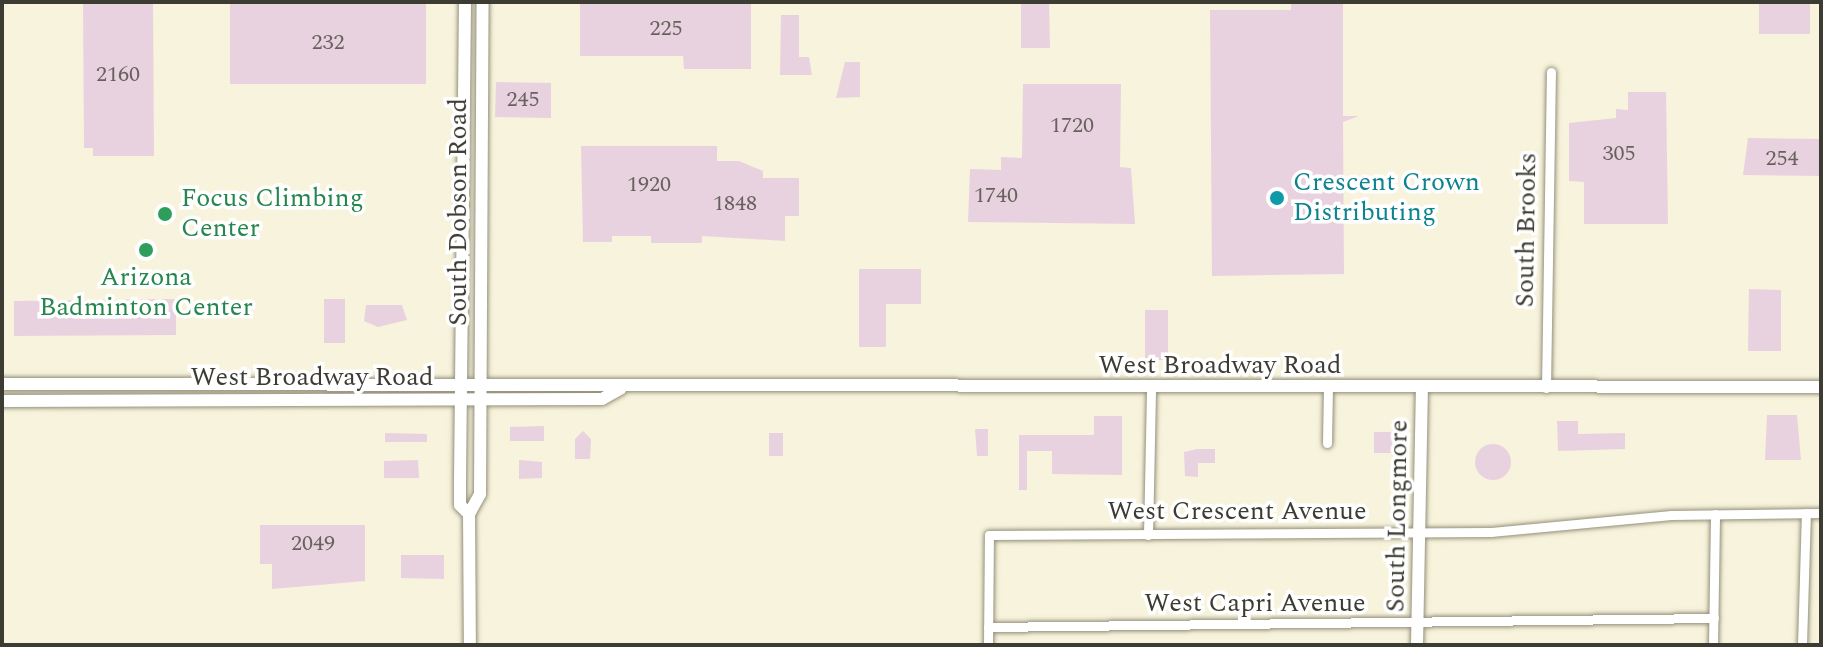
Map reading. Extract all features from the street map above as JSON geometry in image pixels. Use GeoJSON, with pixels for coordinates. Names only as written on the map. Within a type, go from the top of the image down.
{"type":"FeatureCollection","features":[{"type":"Feature","properties":{"kind":"main road","name":"South Dobson Road"},"geometry":{"type":"LineString","coordinates":[[465,2],[460,505],[469,514],[470,645]]}},
{"type":"Feature","properties":{"kind":"main road","name":"South Dobson Road"},"geometry":{"type":"LineString","coordinates":[[469,514],[479,505],[483,2]]}},
{"type":"Feature","properties":{"kind":"main road","name":"West Broadway Road"},"geometry":{"type":"LineString","coordinates":[[2,384],[603,380],[620,389],[1821,387]]}},
{"type":"Feature","properties":{"kind":"main road","name":"South Longmore"},"geometry":{"type":"LineString","coordinates":[[1417,645],[1422,388]]}},
{"type":"Feature","properties":{"kind":"main road","name":"West Broadway Road"},"geometry":{"type":"LineString","coordinates":[[2,401],[602,399],[620,389]]}},
{"type":"Feature","properties":{"kind":"street","name":"South Brooks"},"geometry":{"type":"LineString","coordinates":[[1546,388],[1551,72]]}},
{"type":"Feature","properties":{"kind":"street"},"geometry":{"type":"LineString","coordinates":[[1327,443],[1328,388]]}},
{"type":"Feature","properties":{"kind":"street"},"geometry":{"type":"LineString","coordinates":[[1148,535],[1151,389]]}},
{"type":"Feature","properties":{"kind":"street"},"geometry":{"type":"LineString","coordinates":[[1802,645],[1806,513]]}},
{"type":"Feature","properties":{"kind":"street","name":"West Crescent Avenue"},"geometry":{"type":"LineString","coordinates":[[988,627],[989,535],[1419,533],[1715,514],[1821,513]]}},
{"type":"Feature","properties":{"kind":"street"},"geometry":{"type":"LineString","coordinates":[[1713,645],[1715,514]]}},
{"type":"Feature","properties":{"kind":"street","name":"West Capri Avenue"},"geometry":{"type":"LineString","coordinates":[[988,627],[1417,625],[1714,618]]}},
{"type":"Feature","properties":{"kind":"street"},"geometry":{"type":"LineString","coordinates":[[988,627],[988,645]]}},
{"type":"Feature","properties":{"kind":"building"},"geometry":{"type":"Polygon","coordinates":[[[83,2],[153,2],[154,156],[93,156],[93,148],[84,148],[83,2]]]}},
{"type":"Feature","properties":{"kind":"building"},"geometry":{"type":"Polygon","coordinates":[[[230,2],[426,2],[426,84],[230,84],[230,2]]]}},
{"type":"Feature","properties":{"kind":"building"},"geometry":{"type":"Polygon","coordinates":[[[580,2],[751,2],[751,69],[684,69],[683,56],[580,56],[580,2]]]}},
{"type":"Feature","properties":{"kind":"building"},"geometry":{"type":"Polygon","coordinates":[[[1021,2],[1049,2],[1050,48],[1021,48],[1021,2]]]}},
{"type":"Feature","properties":{"kind":"building","name":"Crescent Crown Distributing"},"geometry":{"type":"Polygon","coordinates":[[[1291,2],[1343,2],[1343,116],[1359,116],[1343,122],[1344,274],[1212,276],[1210,10],[1291,10],[1291,2]]]}},
{"type":"Feature","properties":{"kind":"building"},"geometry":{"type":"Polygon","coordinates":[[[1759,2],[1810,2],[1810,34],[1759,34],[1759,2]]]}},
{"type":"Feature","properties":{"kind":"building"},"geometry":{"type":"Polygon","coordinates":[[[781,15],[799,15],[799,57],[809,57],[812,75],[780,75],[781,15]]]}},
{"type":"Feature","properties":{"kind":"building"},"geometry":{"type":"Polygon","coordinates":[[[845,62],[860,62],[860,97],[836,98],[845,62]]]}},
{"type":"Feature","properties":{"kind":"building"},"geometry":{"type":"Polygon","coordinates":[[[496,82],[551,83],[551,118],[495,117],[496,82]]]}},
{"type":"Feature","properties":{"kind":"building"},"geometry":{"type":"Polygon","coordinates":[[[1023,84],[1121,84],[1120,167],[1131,168],[1135,224],[968,222],[970,169],[1001,170],[1001,157],[1022,158],[1023,84]]]}},
{"type":"Feature","properties":{"kind":"building"},"geometry":{"type":"Polygon","coordinates":[[[1628,92],[1666,92],[1668,224],[1584,224],[1584,182],[1569,181],[1569,123],[1616,118],[1616,109],[1628,110],[1628,92]]]}},
{"type":"Feature","properties":{"kind":"building"},"geometry":{"type":"Polygon","coordinates":[[[1748,138],[1821,139],[1821,176],[1743,175],[1748,138]]]}},
{"type":"Feature","properties":{"kind":"building"},"geometry":{"type":"Polygon","coordinates":[[[581,146],[717,146],[717,161],[739,161],[763,171],[763,178],[799,178],[799,216],[785,216],[785,241],[702,236],[702,243],[651,243],[651,236],[612,236],[612,242],[583,242],[581,146]]]}},
{"type":"Feature","properties":{"kind":"building"},"geometry":{"type":"Polygon","coordinates":[[[859,269],[921,269],[921,304],[886,304],[886,347],[859,347],[859,269]]]}},
{"type":"Feature","properties":{"kind":"building"},"geometry":{"type":"Polygon","coordinates":[[[1749,289],[1781,290],[1781,351],[1748,351],[1749,289]]]}},
{"type":"Feature","properties":{"kind":"building"},"geometry":{"type":"Polygon","coordinates":[[[176,299],[176,335],[14,336],[14,301],[176,299]]]}},
{"type":"Feature","properties":{"kind":"building"},"geometry":{"type":"Polygon","coordinates":[[[324,299],[345,299],[345,343],[324,343],[324,299]]]}},
{"type":"Feature","properties":{"kind":"building"},"geometry":{"type":"Polygon","coordinates":[[[366,305],[402,305],[407,320],[378,327],[364,321],[366,305]]]}},
{"type":"Feature","properties":{"kind":"building"},"geometry":{"type":"Polygon","coordinates":[[[1145,310],[1168,310],[1168,360],[1145,360],[1145,310]]]}},
{"type":"Feature","properties":{"kind":"building"},"geometry":{"type":"Polygon","coordinates":[[[1767,415],[1797,415],[1801,460],[1765,460],[1767,415]]]}},
{"type":"Feature","properties":{"kind":"building"},"geometry":{"type":"Polygon","coordinates":[[[1094,416],[1122,416],[1122,475],[1052,474],[1052,451],[1027,451],[1027,490],[1019,490],[1019,435],[1094,435],[1094,416]]]}},
{"type":"Feature","properties":{"kind":"building"},"geometry":{"type":"Polygon","coordinates":[[[1557,421],[1578,421],[1578,434],[1625,433],[1625,449],[1558,451],[1557,421]]]}},
{"type":"Feature","properties":{"kind":"building"},"geometry":{"type":"Polygon","coordinates":[[[544,426],[544,441],[510,441],[510,427],[544,426]]]}},
{"type":"Feature","properties":{"kind":"building"},"geometry":{"type":"Polygon","coordinates":[[[975,429],[988,429],[988,456],[977,456],[975,429]]]}},
{"type":"Feature","properties":{"kind":"building"},"geometry":{"type":"Polygon","coordinates":[[[583,431],[591,439],[590,459],[575,459],[575,439],[583,431]]]}},
{"type":"Feature","properties":{"kind":"building"},"geometry":{"type":"Polygon","coordinates":[[[1374,432],[1404,432],[1404,453],[1374,453],[1374,432]]]}},
{"type":"Feature","properties":{"kind":"building"},"geometry":{"type":"Polygon","coordinates":[[[385,433],[427,434],[427,442],[385,442],[385,433]]]}},
{"type":"Feature","properties":{"kind":"building"},"geometry":{"type":"Polygon","coordinates":[[[769,433],[783,433],[783,456],[769,456],[769,433]]]}},
{"type":"Feature","properties":{"kind":"building"},"geometry":{"type":"Polygon","coordinates":[[[1493,444],[1506,449],[1511,462],[1506,475],[1493,480],[1480,475],[1475,462],[1480,449],[1493,444]]]}},
{"type":"Feature","properties":{"kind":"building"},"geometry":{"type":"Polygon","coordinates":[[[1215,449],[1215,463],[1198,463],[1198,477],[1185,476],[1184,452],[1215,449]]]}},
{"type":"Feature","properties":{"kind":"building"},"geometry":{"type":"Polygon","coordinates":[[[418,460],[419,478],[384,478],[384,461],[418,460]]]}},
{"type":"Feature","properties":{"kind":"building"},"geometry":{"type":"Polygon","coordinates":[[[519,460],[542,462],[542,478],[519,479],[519,460]]]}},
{"type":"Feature","properties":{"kind":"building"},"geometry":{"type":"Polygon","coordinates":[[[260,525],[365,525],[365,581],[272,589],[272,564],[260,564],[260,525]]]}},
{"type":"Feature","properties":{"kind":"building"},"geometry":{"type":"Polygon","coordinates":[[[401,555],[444,555],[444,579],[401,578],[401,555]]]}},
{"type":"Feature","properties":{"kind":"place","name":"Crescent Crown Distributing"},"geometry":{"type":"Point","coordinates":[1277,198]}},
{"type":"Feature","properties":{"kind":"place","name":"Focus Climbing Center"},"geometry":{"type":"Point","coordinates":[165,214]}},
{"type":"Feature","properties":{"kind":"place","name":"Arizona Badminton Center"},"geometry":{"type":"Point","coordinates":[146,250]}}]}
